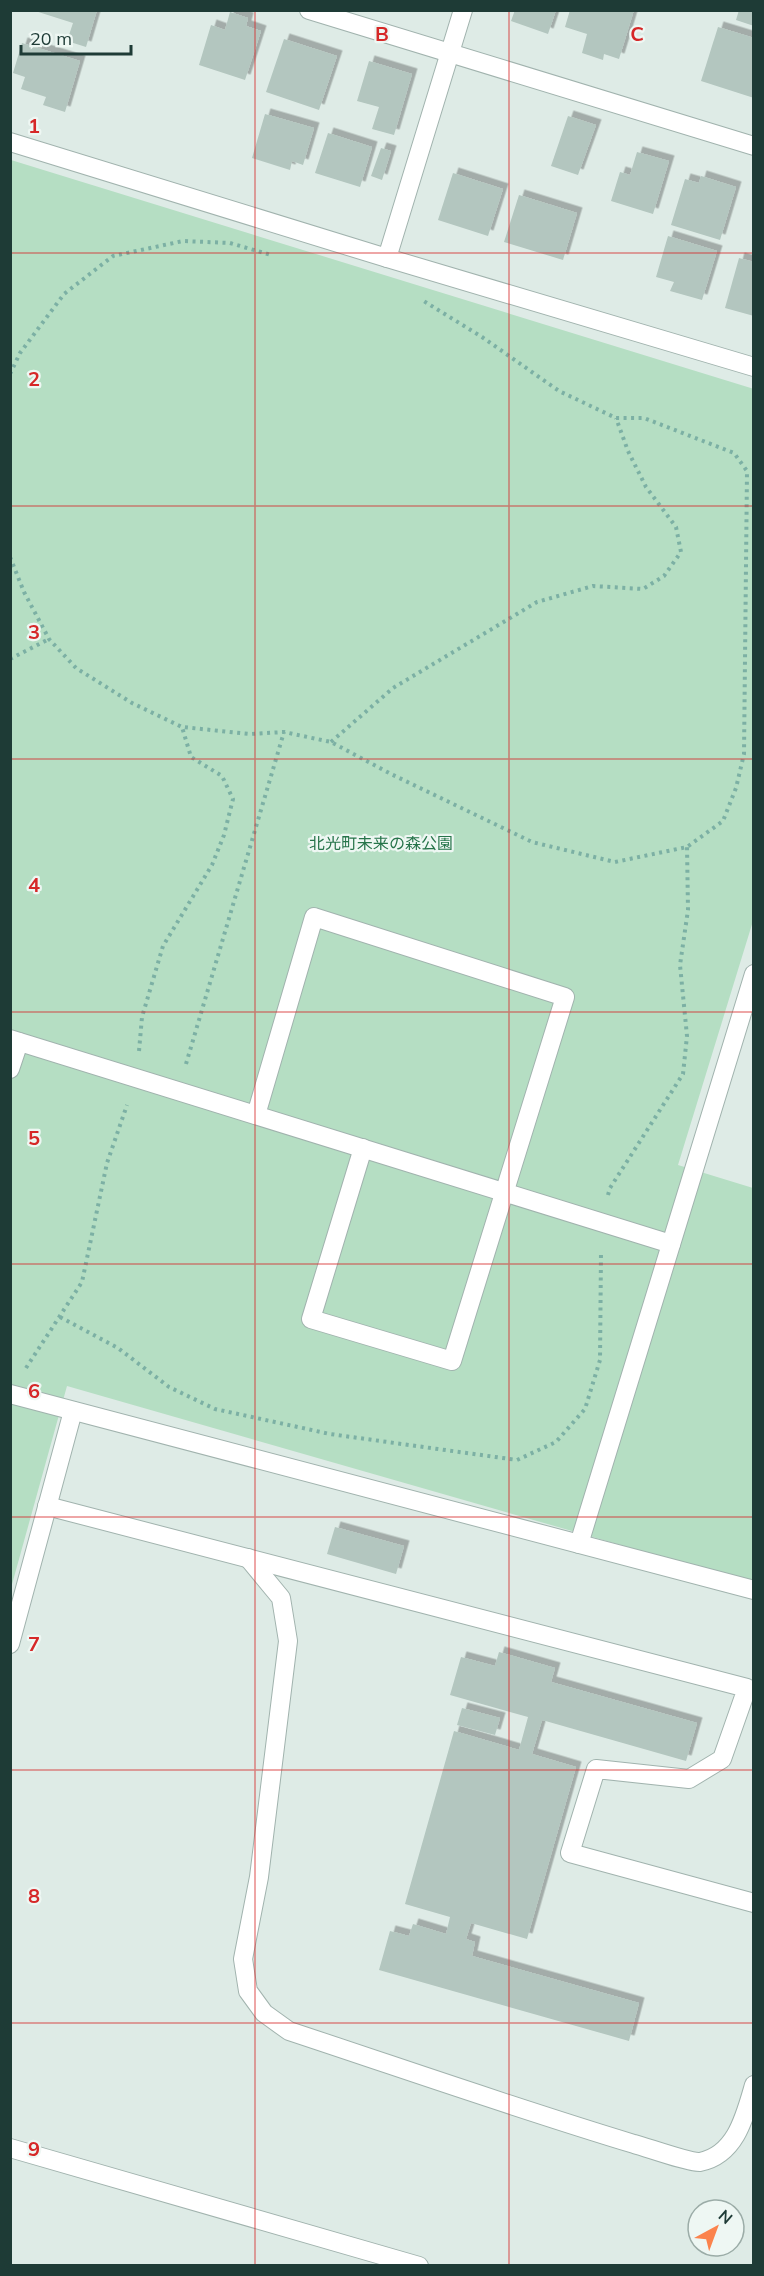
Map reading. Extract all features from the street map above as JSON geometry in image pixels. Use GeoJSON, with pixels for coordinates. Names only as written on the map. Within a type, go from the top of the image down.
{"type":"FeatureCollection","features":[{"type":"Feature","properties":{"kind":"street"},"geometry":{"type":"LineString","coordinates":[[309,10],[753,146]]}},
{"type":"Feature","properties":{"kind":"street"},"geometry":{"type":"LineString","coordinates":[[387,258],[463,10]]}},
{"type":"Feature","properties":{"kind":"street"},"geometry":{"type":"LineString","coordinates":[[10,141],[387,258],[753,367]]}},
{"type":"Feature","properties":{"kind":"street"},"geometry":{"type":"LineString","coordinates":[[256,1115],[314,917],[566,997],[452,1361],[311,1319],[363,1148]]}},
{"type":"Feature","properties":{"kind":"street"},"geometry":{"type":"LineString","coordinates":[[579,1544],[753,974]]}},
{"type":"Feature","properties":{"kind":"street"},"geometry":{"type":"LineString","coordinates":[[10,1069],[15,1040],[671,1244]]}},
{"type":"Feature","properties":{"kind":"street"},"geometry":{"type":"LineString","coordinates":[[10,1394],[753,1590]]}},
{"type":"Feature","properties":{"kind":"street"},"geometry":{"type":"LineString","coordinates":[[10,1644],[73,1411]]}},
{"type":"Feature","properties":{"kind":"street"},"geometry":{"type":"LineString","coordinates":[[47,1506],[747,1688],[722,1759],[690,1779],[596,1769],[570,1853],[753,1903]]}},
{"type":"Feature","properties":{"kind":"street"},"geometry":{"type":"LineString","coordinates":[[248,1558],[281,1598],[288,1641],[259,1877],[243,1959],[248,1991],[264,2013],[289,2031],[618,2139],[698,2162],[722,2153],[735,2138],[753,2085]]}},
{"type":"Feature","properties":{"kind":"street"},"geometry":{"type":"LineString","coordinates":[[10,2148],[419,2265]]}},
{"type":"Feature","properties":{"kind":"path"},"geometry":{"type":"LineString","coordinates":[[10,374],[20,353],[64,294],[113,256],[183,241],[231,243],[276,256]]}},
{"type":"Feature","properties":{"kind":"path"},"geometry":{"type":"LineString","coordinates":[[10,557],[24,592],[49,639],[75,668],[132,704],[182,727],[250,734],[284,732],[331,742],[391,774],[532,842],[615,862],[687,847],[723,821],[736,788],[744,753],[747,471],[734,453],[644,418],[616,418],[559,391],[482,337],[416,298]]}},
{"type":"Feature","properties":{"kind":"path"},"geometry":{"type":"LineString","coordinates":[[331,742],[393,688],[537,602],[593,586],[643,589],[664,576],[681,552],[676,527],[646,487],[627,451],[616,418]]}},
{"type":"Feature","properties":{"kind":"path"},"geometry":{"type":"LineString","coordinates":[[10,659],[49,639]]}},
{"type":"Feature","properties":{"kind":"path"},"geometry":{"type":"LineString","coordinates":[[178,1091],[284,732]]}},
{"type":"Feature","properties":{"kind":"green space","name":"北光町未来の森公園"},"geometry":{"type":"Polygon","coordinates":[[[11,160],[754,389],[753,921],[678,1165],[753,1188],[753,1583],[67,1386],[11,1588],[11,160]]]}},
{"type":"Feature","properties":{"kind":"building"},"geometry":{"type":"Polygon","coordinates":[[[32,10],[97,10],[86,47],[67,41],[73,23],[32,10]]]}},
{"type":"Feature","properties":{"kind":"building"},"geometry":{"type":"Polygon","coordinates":[[[515,10],[556,10],[548,34],[511,21],[515,10]]]}},
{"type":"Feature","properties":{"kind":"building"},"geometry":{"type":"Polygon","coordinates":[[[570,10],[634,10],[619,59],[604,54],[603,60],[582,53],[587,34],[565,27],[570,10]]]}},
{"type":"Feature","properties":{"kind":"building"},"geometry":{"type":"Polygon","coordinates":[[[739,10],[754,10],[754,26],[736,20],[739,10]]]}},
{"type":"Feature","properties":{"kind":"building"},"geometry":{"type":"Polygon","coordinates":[[[230,12],[248,18],[246,26],[261,31],[245,80],[199,65],[211,25],[225,30],[230,12]]]}},
{"type":"Feature","properties":{"kind":"building"},"geometry":{"type":"Polygon","coordinates":[[[718,27],[754,38],[754,98],[701,81],[718,27]]]}},
{"type":"Feature","properties":{"kind":"building"},"geometry":{"type":"Polygon","coordinates":[[[284,39],[337,56],[319,110],[266,92],[284,39]]]}},
{"type":"Feature","properties":{"kind":"building"},"geometry":{"type":"Polygon","coordinates":[[[22,43],[80,61],[65,112],[43,105],[46,97],[21,89],[25,77],[13,73],[22,43]]]}},
{"type":"Feature","properties":{"kind":"building"},"geometry":{"type":"Polygon","coordinates":[[[369,61],[412,74],[394,135],[372,129],[379,107],[357,101],[369,61]]]}},
{"type":"Feature","properties":{"kind":"building"},"geometry":{"type":"Polygon","coordinates":[[[265,114],[314,128],[303,165],[292,161],[290,170],[252,158],[265,114]]]}},
{"type":"Feature","properties":{"kind":"building"},"geometry":{"type":"Polygon","coordinates":[[[568,116],[596,125],[578,175],[551,166],[568,116]]]}},
{"type":"Feature","properties":{"kind":"building"},"geometry":{"type":"Polygon","coordinates":[[[328,133],[372,147],[360,187],[315,173],[328,133]]]}},
{"type":"Feature","properties":{"kind":"building"},"geometry":{"type":"Polygon","coordinates":[[[381,148],[391,151],[382,180],[371,176],[381,148]]]}},
{"type":"Feature","properties":{"kind":"building"},"geometry":{"type":"Polygon","coordinates":[[[637,152],[669,161],[653,214],[611,201],[620,172],[630,175],[637,152]]]}},
{"type":"Feature","properties":{"kind":"building"},"geometry":{"type":"Polygon","coordinates":[[[453,173],[503,189],[488,236],[438,220],[453,173]]]}},
{"type":"Feature","properties":{"kind":"building"},"geometry":{"type":"Polygon","coordinates":[[[701,176],[736,187],[720,240],[671,225],[685,179],[699,183],[701,176]]]}},
{"type":"Feature","properties":{"kind":"building"},"geometry":{"type":"Polygon","coordinates":[[[519,195],[577,213],[563,260],[504,242],[519,195]]]}},
{"type":"Feature","properties":{"kind":"building"},"geometry":{"type":"Polygon","coordinates":[[[668,236],[717,251],[702,300],[670,291],[674,282],[656,277],[668,236]]]}},
{"type":"Feature","properties":{"kind":"building"},"geometry":{"type":"Polygon","coordinates":[[[739,258],[754,262],[754,316],[725,308],[739,258]]]}},
{"type":"Feature","properties":{"kind":"building"},"geometry":{"type":"Polygon","coordinates":[[[335,1527],[404,1546],[396,1574],[327,1554],[335,1527]]]}},
{"type":"Feature","properties":{"kind":"building"},"geometry":{"type":"Polygon","coordinates":[[[499,1652],[555,1668],[551,1682],[697,1723],[686,1761],[542,1720],[532,1754],[576,1767],[527,1939],[471,1923],[466,1939],[475,1942],[472,1956],[639,2003],[629,2041],[379,1970],[390,1931],[409,1936],[413,1924],[446,1934],[450,1917],[405,1904],[454,1731],[519,1750],[528,1717],[450,1695],[461,1657],[495,1666],[499,1652]]]}},
{"type":"Feature","properties":{"kind":"building"},"geometry":{"type":"Polygon","coordinates":[[[462,1708],[500,1718],[495,1735],[457,1725],[462,1708]]]}}]}
